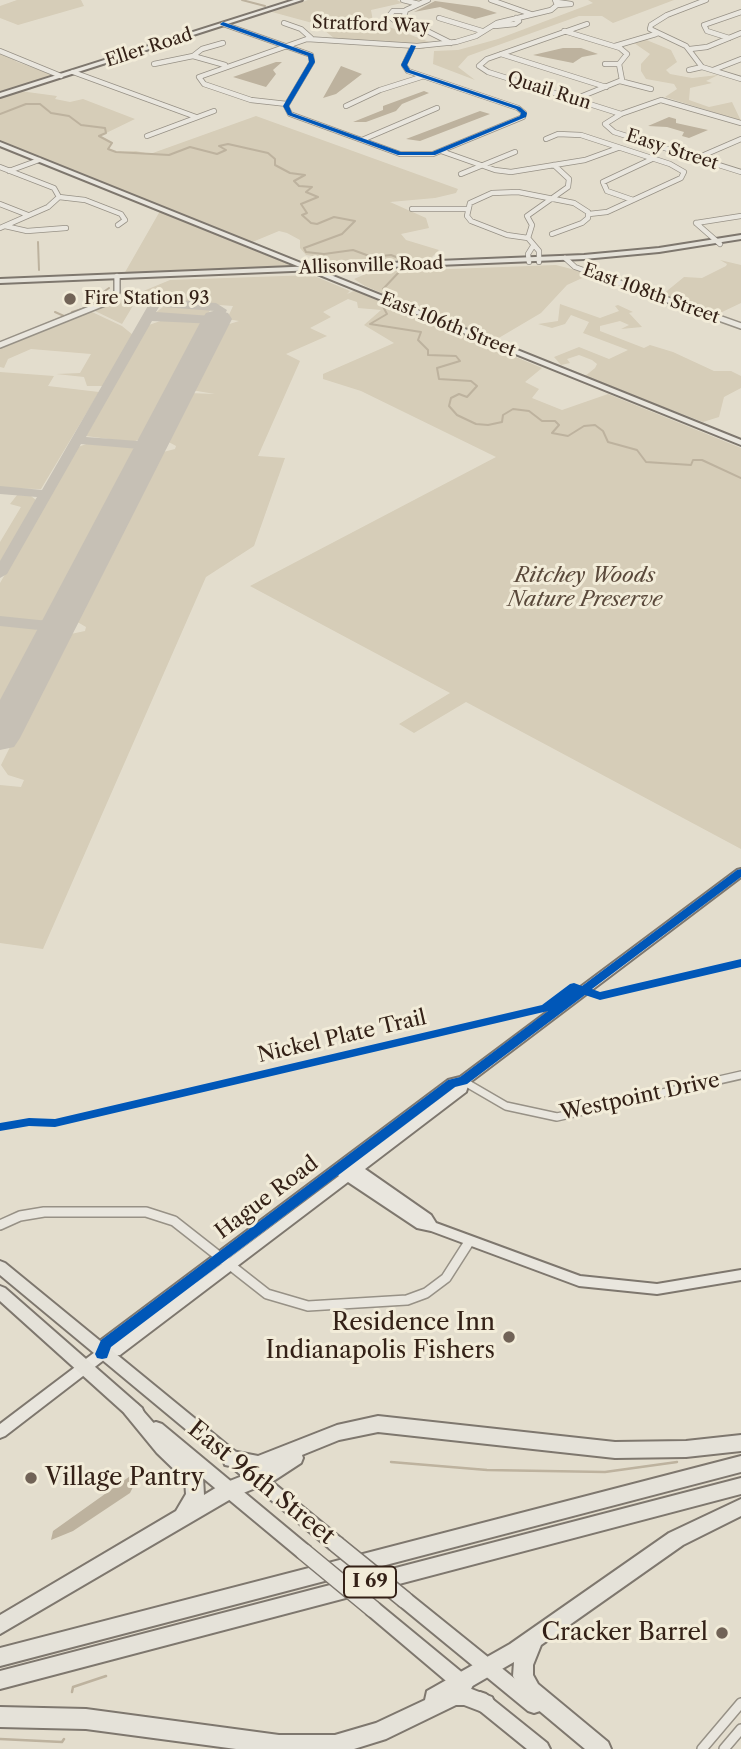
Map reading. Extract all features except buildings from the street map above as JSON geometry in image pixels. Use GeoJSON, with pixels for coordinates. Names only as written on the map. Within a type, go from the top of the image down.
{"type":"FeatureCollection","features":[{"type":"Feature","properties":{"kind":"highway"},"geometry":{"type":"LineString","coordinates":[[131,1409],[164,1448],[194,1477],[192,1503],[175,1521]]}},
{"type":"Feature","properties":{"kind":"highway"},"geometry":{"type":"LineString","coordinates":[[232,1459],[258,1464],[337,1433],[378,1424],[422,1427],[553,1446],[615,1450],[686,1449],[741,1443]]}},
{"type":"Feature","properties":{"kind":"highway"},"geometry":{"type":"LineString","coordinates":[[0,1625],[229,1489],[295,1457],[305,1447]]}},
{"type":"Feature","properties":{"kind":"highway","name":"I 69"},"geometry":{"type":"LineString","coordinates":[[0,1657],[741,1464]]}},
{"type":"Feature","properties":{"kind":"highway","name":"I 69"},"geometry":{"type":"LineString","coordinates":[[0,1680],[741,1486]]}},
{"type":"Feature","properties":{"kind":"highway"},"geometry":{"type":"LineString","coordinates":[[421,1712],[431,1700],[534,1638],[676,1538],[741,1507]]}},
{"type":"Feature","properties":{"kind":"highway"},"geometry":{"type":"LineString","coordinates":[[534,1638],[523,1665],[526,1683],[538,1698],[601,1749]]}},
{"type":"Feature","properties":{"kind":"highway"},"geometry":{"type":"LineString","coordinates":[[0,1717],[86,1719],[313,1746],[358,1740],[455,1696],[464,1696],[485,1704]]}},
{"type":"Feature","properties":{"kind":"main road","name":"Allisonville Road"},"geometry":{"type":"LineString","coordinates":[[0,283],[639,256],[741,239]]}},
{"type":"Feature","properties":{"kind":"main road","name":"Allisonville Road"},"geometry":{"type":"LineString","coordinates":[[117,278],[290,265],[313,270],[389,267]]}},
{"type":"Feature","properties":{"kind":"main road"},"geometry":{"type":"LineString","coordinates":[[338,281],[334,273],[345,270]]}},
{"type":"Feature","properties":{"kind":"main road","name":"East 96th Street"},"geometry":{"type":"LineString","coordinates":[[0,1267],[589,1749]]}},
{"type":"Feature","properties":{"kind":"main road","name":"East 96th Street"},"geometry":{"type":"LineString","coordinates":[[0,1292],[86,1366],[101,1384],[541,1749]]}},
{"type":"Feature","properties":{"kind":"street","name":"Eller Road"},"geometry":{"type":"LineString","coordinates":[[0,95],[299,0]]}},
{"type":"Feature","properties":{"kind":"street"},"geometry":{"type":"LineString","coordinates":[[403,0],[419,4]]}},
{"type":"Feature","properties":{"kind":"street"},"geometry":{"type":"LineString","coordinates":[[428,0],[405,11],[394,11],[389,16],[394,20],[405,20],[452,43]]}},
{"type":"Feature","properties":{"kind":"street"},"geometry":{"type":"LineString","coordinates":[[491,0],[532,14]]}},
{"type":"Feature","properties":{"kind":"street"},"geometry":{"type":"LineString","coordinates":[[702,67],[690,49],[650,29],[653,23],[706,0]]}},
{"type":"Feature","properties":{"kind":"street","name":"Stratford Way"},"geometry":{"type":"LineString","coordinates":[[287,104],[257,102],[201,82],[201,74],[311,38],[413,46],[452,43],[492,25],[532,14],[557,2]]}},
{"type":"Feature","properties":{"kind":"street"},"geometry":{"type":"LineString","coordinates":[[405,11],[405,20]]}},
{"type":"Feature","properties":{"kind":"street"},"geometry":{"type":"LineString","coordinates":[[729,38],[709,32],[704,25],[741,12]]}},
{"type":"Feature","properties":{"kind":"street"},"geometry":{"type":"LineString","coordinates":[[439,19],[483,31]]}},
{"type":"Feature","properties":{"kind":"street"},"geometry":{"type":"LineString","coordinates":[[231,22],[307,51],[313,60],[287,104],[287,111],[295,117],[361,140],[413,156],[440,151],[524,116],[523,111],[421,77],[404,67],[413,46]]}},
{"type":"Feature","properties":{"kind":"street"},"geometry":{"type":"LineString","coordinates":[[284,23],[301,29],[311,38]]}},
{"type":"Feature","properties":{"kind":"street"},"geometry":{"type":"LineString","coordinates":[[223,24],[288,44]]}},
{"type":"Feature","properties":{"kind":"street"},"geometry":{"type":"LineString","coordinates":[[501,54],[587,24]]}},
{"type":"Feature","properties":{"kind":"street"},"geometry":{"type":"LineString","coordinates":[[563,31],[627,53],[619,64]]}},
{"type":"Feature","properties":{"kind":"street"},"geometry":{"type":"LineString","coordinates":[[690,49],[741,33]]}},
{"type":"Feature","properties":{"kind":"street"},"geometry":{"type":"LineString","coordinates":[[615,47],[656,34]]}},
{"type":"Feature","properties":{"kind":"street"},"geometry":{"type":"LineString","coordinates":[[193,57],[202,49],[223,43]]}},
{"type":"Feature","properties":{"kind":"street"},"geometry":{"type":"LineString","coordinates":[[0,51],[61,76]]}},
{"type":"Feature","properties":{"kind":"street"},"geometry":{"type":"LineString","coordinates":[[501,54],[606,87]]}},
{"type":"Feature","properties":{"kind":"street","name":"Quail Run"},"geometry":{"type":"LineString","coordinates":[[501,54],[483,61],[479,66],[488,72],[621,114]]}},
{"type":"Feature","properties":{"kind":"street"},"geometry":{"type":"LineString","coordinates":[[154,64],[168,59],[193,57],[226,65]]}},
{"type":"Feature","properties":{"kind":"street"},"geometry":{"type":"LineString","coordinates":[[713,70],[741,59]]}},
{"type":"Feature","properties":{"kind":"street"},"geometry":{"type":"LineString","coordinates":[[605,64],[619,64]]}},
{"type":"Feature","properties":{"kind":"street"},"geometry":{"type":"LineString","coordinates":[[575,99],[620,81],[623,76],[619,64]]}},
{"type":"Feature","properties":{"kind":"street"},"geometry":{"type":"LineString","coordinates":[[690,70],[702,67],[740,79]]}},
{"type":"Feature","properties":{"kind":"street"},"geometry":{"type":"LineString","coordinates":[[73,72],[195,117]]}},
{"type":"Feature","properties":{"kind":"street"},"geometry":{"type":"LineString","coordinates":[[346,106],[372,93],[421,77]]}},
{"type":"Feature","properties":{"kind":"street"},"geometry":{"type":"LineString","coordinates":[[729,83],[740,79]]}},
{"type":"Feature","properties":{"kind":"street"},"geometry":{"type":"LineString","coordinates":[[620,81],[652,89]]}},
{"type":"Feature","properties":{"kind":"street"},"geometry":{"type":"LineString","coordinates":[[621,114],[654,101],[667,100],[741,122]]}},
{"type":"Feature","properties":{"kind":"street"},"geometry":{"type":"LineString","coordinates":[[361,140],[437,108]]}},
{"type":"Feature","properties":{"kind":"street"},"geometry":{"type":"LineString","coordinates":[[147,136],[214,111]]}},
{"type":"Feature","properties":{"kind":"street","name":"Easy Street"},"geometry":{"type":"LineString","coordinates":[[621,114],[608,120],[605,126],[612,131],[741,173]]}},
{"type":"Feature","properties":{"kind":"street"},"geometry":{"type":"LineString","coordinates":[[546,139],[560,133],[581,135],[683,170],[683,176],[633,201],[607,212],[589,214],[582,223],[552,234]]}},
{"type":"Feature","properties":{"kind":"street"},"geometry":{"type":"LineString","coordinates":[[698,158],[741,139]]}},
{"type":"Feature","properties":{"kind":"street"},"geometry":{"type":"LineString","coordinates":[[0,144],[290,265]]}},
{"type":"Feature","properties":{"kind":"street"},"geometry":{"type":"LineString","coordinates":[[440,151],[507,172],[584,160],[618,148]]}},
{"type":"Feature","properties":{"kind":"street"},"geometry":{"type":"LineString","coordinates":[[461,174],[515,152]]}},
{"type":"Feature","properties":{"kind":"street"},"geometry":{"type":"LineString","coordinates":[[633,201],[607,191],[603,188],[603,182],[652,159]]}},
{"type":"Feature","properties":{"kind":"street"},"geometry":{"type":"LineString","coordinates":[[8,171],[39,160]]}},
{"type":"Feature","properties":{"kind":"street"},"geometry":{"type":"LineString","coordinates":[[533,246],[528,255],[534,261],[539,251],[528,238],[532,225],[527,214],[566,190],[570,181],[554,165]]}},
{"type":"Feature","properties":{"kind":"street"},"geometry":{"type":"LineString","coordinates":[[0,167],[54,188],[59,197]]}},
{"type":"Feature","properties":{"kind":"street"},"geometry":{"type":"LineString","coordinates":[[528,238],[506,235],[474,223],[467,216],[468,209],[478,198],[500,192],[555,198],[580,205],[589,214]]}},
{"type":"Feature","properties":{"kind":"street"},"geometry":{"type":"LineString","coordinates":[[2,227],[54,204],[59,197]]}},
{"type":"Feature","properties":{"kind":"street"},"geometry":{"type":"LineString","coordinates":[[59,197],[90,201],[121,214],[125,220],[118,225]]}},
{"type":"Feature","properties":{"kind":"street"},"geometry":{"type":"LineString","coordinates":[[0,204],[29,215]]}},
{"type":"Feature","properties":{"kind":"street"},"geometry":{"type":"LineString","coordinates":[[412,209],[468,209]]}},
{"type":"Feature","properties":{"kind":"street"},"geometry":{"type":"LineString","coordinates":[[721,242],[696,223],[741,216]]}},
{"type":"Feature","properties":{"kind":"street"},"geometry":{"type":"LineString","coordinates":[[2,227],[27,231],[66,228]]}},
{"type":"Feature","properties":{"kind":"street","name":"East 108th Street"},"geometry":{"type":"LineString","coordinates":[[566,259],[575,267],[741,326]]}},
{"type":"Feature","properties":{"kind":"street","name":"East 106th Street"},"geometry":{"type":"LineString","coordinates":[[313,270],[741,443]]}},
{"type":"Feature","properties":{"kind":"street"},"geometry":{"type":"LineString","coordinates":[[0,345],[112,300],[117,292],[117,278]]}},
{"type":"Feature","properties":{"kind":"street","name":"Hague Road"},"geometry":{"type":"LineString","coordinates":[[0,1432],[104,1352],[115,1351],[224,1261],[462,1088],[463,1082],[741,872]]}},
{"type":"Feature","properties":{"kind":"street","name":"Westpoint Drive"},"geometry":{"type":"LineString","coordinates":[[463,1082],[506,1106],[557,1117],[580,1114],[741,1075]]}},
{"type":"Feature","properties":{"kind":"street"},"geometry":{"type":"LineString","coordinates":[[347,1169],[421,1225],[432,1226],[567,1277],[618,1287],[676,1288],[741,1275]]}},
{"type":"Feature","properties":{"kind":"street"},"geometry":{"type":"LineString","coordinates":[[0,1225],[20,1216],[44,1212],[146,1212],[170,1219],[267,1294],[297,1304],[407,1300],[438,1286],[470,1242]]}},
{"type":"Feature","properties":{"kind":"street"},"geometry":{"type":"LineString","coordinates":[[702,1749],[741,1703]]}},
{"type":"Feature","properties":{"kind":"street"},"geometry":{"type":"LineString","coordinates":[[724,1749],[741,1729]]}},
{"type":"Feature","properties":{"kind":"green space"},"geometry":{"type":"Polygon","coordinates":[[[17,0],[81,0],[84,6],[18,25],[0,18],[0,6],[17,0]]]}},
{"type":"Feature","properties":{"kind":"green space"},"geometry":{"type":"Polygon","coordinates":[[[308,0],[397,0],[402,3],[371,10],[373,21],[435,44],[423,49],[334,38],[316,24],[272,12],[308,0]]]}},
{"type":"Feature","properties":{"kind":"green space"},"geometry":{"type":"Polygon","coordinates":[[[588,0],[674,0],[613,23],[602,16],[579,16],[468,56],[458,67],[475,80],[433,64],[434,51],[458,50],[498,39],[593,3],[588,0]]]}},
{"type":"Feature","properties":{"kind":"green space"},"geometry":{"type":"Polygon","coordinates":[[[644,39],[671,50],[677,62],[666,70],[670,74],[692,78],[718,75],[706,81],[712,83],[690,88],[689,100],[709,107],[732,102],[741,121],[665,97],[677,89],[674,84],[646,79],[641,71],[641,64],[650,54],[634,43],[644,39]]]}},
{"type":"Feature","properties":{"kind":"green space"},"geometry":{"type":"Polygon","coordinates":[[[0,51],[17,62],[57,76],[0,93],[0,51]]]}},
{"type":"Feature","properties":{"kind":"green space"},"geometry":{"type":"Polygon","coordinates":[[[20,91],[57,96],[55,99],[70,102],[83,99],[135,119],[100,136],[112,143],[108,149],[116,152],[136,151],[150,154],[256,116],[458,189],[456,193],[435,198],[390,202],[426,218],[429,228],[401,234],[406,240],[439,250],[431,258],[324,263],[319,257],[306,255],[300,248],[300,240],[287,233],[279,231],[250,243],[0,141],[0,97],[20,91]]]}},
{"type":"Feature","properties":{"kind":"green space"},"geometry":{"type":"Polygon","coordinates":[[[160,211],[288,264],[289,266],[124,274],[160,211]]]}},
{"type":"Feature","properties":{"kind":"green space"},"geometry":{"type":"Polygon","coordinates":[[[720,260],[741,265],[741,303],[720,313],[713,313],[662,295],[684,277],[702,278],[726,266],[727,264],[720,260]]]}},
{"type":"Feature","properties":{"kind":"green space"},"geometry":{"type":"Polygon","coordinates":[[[556,265],[591,274],[567,285],[541,313],[497,339],[489,339],[354,279],[370,272],[556,265]]]}},
{"type":"Feature","properties":{"kind":"green space","name":"Ritchey Woods Nature Preserve"},"geometry":{"type":"Polygon","coordinates":[[[312,275],[350,291],[347,294],[356,290],[542,368],[525,382],[539,389],[532,398],[562,410],[608,394],[741,448],[741,849],[466,702],[414,733],[399,724],[450,693],[250,586],[496,457],[361,391],[323,379],[323,374],[394,343],[364,325],[381,310],[358,308],[357,302],[348,299],[323,312],[331,317],[310,328],[327,336],[286,354],[300,361],[258,456],[285,458],[254,546],[206,577],[43,949],[0,943],[0,785],[21,787],[24,780],[8,775],[1,765],[66,635],[85,631],[86,627],[74,620],[159,453],[175,449],[176,446],[165,440],[189,393],[215,394],[191,390],[223,326],[239,321],[227,319],[233,306],[137,299],[122,324],[95,311],[170,280],[312,275]]]}},
{"type":"Feature","properties":{"kind":"green space"},"geometry":{"type":"Polygon","coordinates":[[[560,304],[600,318],[619,311],[615,306],[618,305],[633,312],[629,313],[642,327],[621,329],[629,325],[620,321],[600,326],[600,331],[644,348],[650,345],[673,352],[714,371],[731,371],[741,376],[741,388],[724,397],[719,417],[703,422],[584,377],[597,364],[592,360],[579,355],[567,359],[570,363],[561,365],[554,357],[579,347],[609,359],[628,350],[583,333],[589,322],[571,315],[565,324],[552,328],[538,324],[558,321],[560,304]]]}},
{"type":"Feature","properties":{"kind":"green space"},"geometry":{"type":"Polygon","coordinates":[[[164,306],[210,310],[206,318],[154,314],[164,306]]]}},
{"type":"Feature","properties":{"kind":"green space"},"geometry":{"type":"Polygon","coordinates":[[[92,312],[122,326],[133,335],[103,386],[87,386],[84,377],[56,374],[80,373],[91,354],[31,349],[8,359],[4,368],[0,367],[0,349],[92,312]]]}},
{"type":"Feature","properties":{"kind":"green space"},"geometry":{"type":"Polygon","coordinates":[[[166,319],[196,321],[203,325],[144,438],[132,442],[86,436],[146,326],[166,319]]]}},
{"type":"Feature","properties":{"kind":"green space"},"geometry":{"type":"Polygon","coordinates":[[[0,372],[54,376],[48,386],[99,392],[41,489],[0,488],[0,372]]]}},
{"type":"Feature","properties":{"kind":"green space"},"geometry":{"type":"Polygon","coordinates":[[[89,443],[131,446],[137,452],[48,618],[42,622],[0,618],[0,583],[78,447],[89,443]]]}},
{"type":"Feature","properties":{"kind":"green space"},"geometry":{"type":"Polygon","coordinates":[[[17,495],[31,496],[37,501],[0,565],[0,542],[21,507],[10,504],[17,495]]]}},
{"type":"Feature","properties":{"kind":"green space"},"geometry":{"type":"Polygon","coordinates":[[[0,624],[33,627],[41,633],[0,710],[0,624]]]}},
{"type":"Feature","properties":{"kind":"shaded area"},"geometry":{"type":"Polygon","coordinates":[[[435,1],[479,7],[497,13],[475,19],[440,7],[414,12],[435,1]]]}},
{"type":"Feature","properties":{"kind":"shaded area"},"geometry":{"type":"Polygon","coordinates":[[[563,48],[581,48],[598,54],[582,57],[573,63],[533,55],[563,48]]]}},
{"type":"Feature","properties":{"kind":"shaded area"},"geometry":{"type":"Polygon","coordinates":[[[282,62],[273,70],[276,74],[266,87],[233,77],[282,62]]]}},
{"type":"Feature","properties":{"kind":"shaded area"},"geometry":{"type":"Polygon","coordinates":[[[341,66],[362,74],[336,94],[323,98],[341,66]]]}},
{"type":"Feature","properties":{"kind":"shaded area"},"geometry":{"type":"Polygon","coordinates":[[[424,91],[429,93],[402,104],[396,111],[366,122],[353,122],[383,110],[383,106],[424,91]]]}},
{"type":"Feature","properties":{"kind":"shaded area"},"geometry":{"type":"Polygon","coordinates":[[[480,111],[490,114],[420,141],[406,139],[480,111]]]}},
{"type":"Feature","properties":{"kind":"shaded area"},"geometry":{"type":"Polygon","coordinates":[[[669,117],[676,119],[676,123],[708,130],[689,138],[682,136],[684,132],[667,127],[648,126],[669,117]]]}},
{"type":"Feature","properties":{"kind":"shaded area"},"geometry":{"type":"Polygon","coordinates":[[[133,1474],[138,1477],[130,1493],[73,1531],[51,1540],[53,1531],[133,1474]]]}},
{"type":"Feature","properties":{"kind":"waterway"},"geometry":{"type":"LineString","coordinates":[[242,0],[265,6]]}},
{"type":"Feature","properties":{"kind":"waterway"},"geometry":{"type":"LineString","coordinates":[[0,114],[26,104],[40,104],[51,113],[69,116],[81,125],[105,128],[106,133],[99,136],[112,143],[108,149],[116,152],[169,155],[190,147],[217,154],[226,150],[219,146],[228,144],[268,153],[275,159],[275,165],[290,173],[305,175],[294,181],[299,186],[312,187],[306,192],[318,197],[301,204],[307,213],[302,215],[311,223],[317,224],[334,217],[355,221],[342,234],[304,248],[306,252],[324,254],[353,250],[372,257],[391,255],[401,259],[400,271],[383,289],[385,294],[381,303],[387,314],[370,324],[421,332],[418,340],[428,350],[428,355],[456,356],[460,361],[437,368],[439,379],[471,381],[477,386],[467,397],[459,394],[451,398],[449,406],[457,415],[476,424],[488,425],[502,422],[503,415],[513,409],[529,411],[542,421],[555,421],[559,425],[552,433],[568,436],[584,426],[595,425],[603,431],[608,442],[637,450],[646,462],[691,465],[693,460],[702,460],[741,478]]}},
{"type":"Feature","properties":{"kind":"waterway"},"geometry":{"type":"LineString","coordinates":[[38,242],[39,270]]}},
{"type":"Feature","properties":{"kind":"waterway"},"geometry":{"type":"LineString","coordinates":[[102,293],[109,288]]}},
{"type":"Feature","properties":{"kind":"waterway"},"geometry":{"type":"LineString","coordinates":[[88,307],[95,300]]}},
{"type":"Feature","properties":{"kind":"waterway"},"geometry":{"type":"LineString","coordinates":[[72,312],[85,308]]}},
{"type":"Feature","properties":{"kind":"waterway"},"geometry":{"type":"LineString","coordinates":[[55,312],[64,316]]}},
{"type":"Feature","properties":{"kind":"waterway"},"geometry":{"type":"LineString","coordinates":[[391,1462],[487,1470],[605,1472],[677,1462]]}},
{"type":"Feature","properties":{"kind":"waterway"},"geometry":{"type":"LineString","coordinates":[[72,1692],[73,1687],[106,1676]]}},
{"type":"Feature","properties":{"kind":"waterway"},"geometry":{"type":"LineString","coordinates":[[0,1739],[62,1742],[64,1739]]}},
{"type":"Feature","properties":{"kind":"taxiway"},"geometry":{"type":"LineString","coordinates":[[146,320],[155,304],[164,303],[216,307],[221,310],[217,319]]}},
{"type":"Feature","properties":{"kind":"taxiway"},"geometry":{"type":"LineString","coordinates":[[77,440],[147,319],[156,316],[216,320]]}},
{"type":"Feature","properties":{"kind":"taxiway"},"geometry":{"type":"LineString","coordinates":[[0,574],[77,440]]}},
{"type":"Feature","properties":{"kind":"taxiway"},"geometry":{"type":"LineString","coordinates":[[77,440],[151,446]]}},
{"type":"Feature","properties":{"kind":"taxiway"},"geometry":{"type":"LineString","coordinates":[[0,490],[46,494]]}},
{"type":"Feature","properties":{"kind":"taxiway"},"geometry":{"type":"LineString","coordinates":[[0,621],[58,627]]}},
{"type":"Feature","properties":{"kind":"runway"},"geometry":{"type":"LineString","coordinates":[[0,738],[217,319]]}},
{"type":"Feature","properties":{"kind":"cycle path"},"geometry":{"type":"LineString","coordinates":[[223,24],[311,55],[312,62],[286,106],[290,114],[400,154],[433,154],[523,117],[524,113],[518,108],[408,71],[404,65],[413,46]]}},
{"type":"Feature","properties":{"kind":"cycle path"},"geometry":{"type":"LineString","coordinates":[[102,1354],[106,1344],[452,1083],[463,1081],[741,872]]}},
{"type":"Feature","properties":{"kind":"cycle path","name":"Nickel Plate Trail"},"geometry":{"type":"LineString","coordinates":[[0,1127],[29,1122],[55,1123],[546,1008],[574,987],[600,996],[741,963]]}},
{"type":"Feature","properties":{"kind":"place","name":"Fire Station 93"},"geometry":{"type":"Point","coordinates":[70,299]}},
{"type":"Feature","properties":{"kind":"place","name":"Residence Inn Indianapolis Fishers"},"geometry":{"type":"Point","coordinates":[509,1337]}},
{"type":"Feature","properties":{"kind":"place","name":"Village Pantry"},"geometry":{"type":"Point","coordinates":[31,1478]}},
{"type":"Feature","properties":{"kind":"place","name":"Cracker Barrel"},"geometry":{"type":"Point","coordinates":[722,1633]}}]}
